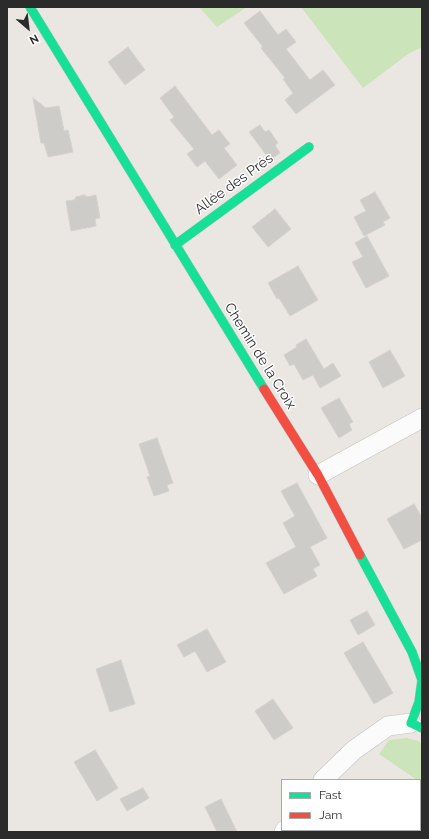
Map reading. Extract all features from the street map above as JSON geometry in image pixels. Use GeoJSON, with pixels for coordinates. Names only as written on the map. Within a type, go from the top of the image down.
{"type":"FeatureCollection","features":[{"type":"Feature","properties":{"kind":"street","name":"Chemin de la Croix"},"geometry":{"type":"LineString","coordinates":[[30,7],[174,245],[318,475],[412,652],[422,680],[416,725]]}},
{"type":"Feature","properties":{"kind":"street","name":"Allée des Prés"},"geometry":{"type":"LineString","coordinates":[[174,245],[309,146]]}},
{"type":"Feature","properties":{"kind":"street"},"geometry":{"type":"LineString","coordinates":[[318,475],[422,418]]}},
{"type":"Feature","properties":{"kind":"street"},"geometry":{"type":"LineString","coordinates":[[324,779],[354,750],[388,726],[416,725]]}},
{"type":"Feature","properties":{"kind":"green space"},"geometry":{"type":"Polygon","coordinates":[[[199,7],[247,7],[217,27],[199,7]]]}},
{"type":"Feature","properties":{"kind":"green space"},"geometry":{"type":"Polygon","coordinates":[[[301,7],[422,7],[422,47],[408,54],[363,88],[301,7]]]}},
{"type":"Feature","properties":{"kind":"green space"},"geometry":{"type":"Polygon","coordinates":[[[407,738],[418,741],[422,744],[422,783],[421,779],[416,779],[379,754],[389,740],[407,738]]]}},
{"type":"Feature","properties":{"kind":"building"},"geometry":{"type":"Polygon","coordinates":[[[260,11],[278,35],[286,29],[296,42],[286,49],[310,80],[323,70],[335,85],[296,114],[285,100],[293,93],[283,79],[285,78],[261,48],[263,47],[244,23],[260,11]]]}},
{"type":"Feature","properties":{"kind":"building"},"geometry":{"type":"Polygon","coordinates":[[[128,47],[145,70],[125,85],[108,62],[128,47]]]}},
{"type":"Feature","properties":{"kind":"building"},"geometry":{"type":"Polygon","coordinates":[[[175,86],[212,135],[219,130],[230,144],[224,148],[237,165],[219,179],[205,161],[197,167],[187,154],[194,149],[170,120],[174,117],[160,98],[175,86]]]}},
{"type":"Feature","properties":{"kind":"building"},"geometry":{"type":"Polygon","coordinates":[[[33,98],[46,108],[59,106],[64,131],[68,130],[73,152],[48,157],[44,143],[41,143],[33,98]]]}},
{"type":"Feature","properties":{"kind":"building"},"geometry":{"type":"Polygon","coordinates":[[[260,125],[265,132],[269,130],[278,143],[275,145],[280,153],[270,160],[249,132],[260,125]]]}},
{"type":"Feature","properties":{"kind":"building"},"geometry":{"type":"Polygon","coordinates":[[[375,192],[390,218],[383,222],[385,225],[364,236],[354,217],[366,211],[360,200],[375,192]]]}},
{"type":"Feature","properties":{"kind":"building"},"geometry":{"type":"Polygon","coordinates":[[[84,195],[87,197],[96,195],[100,218],[95,219],[96,226],[71,231],[66,201],[74,200],[76,197],[84,195]]]}},
{"type":"Feature","properties":{"kind":"building"},"geometry":{"type":"Polygon","coordinates":[[[275,209],[291,229],[268,247],[252,227],[275,209]]]}},
{"type":"Feature","properties":{"kind":"building"},"geometry":{"type":"Polygon","coordinates":[[[367,236],[389,276],[366,288],[352,262],[363,257],[355,243],[367,236]]]}},
{"type":"Feature","properties":{"kind":"building"},"geometry":{"type":"Polygon","coordinates":[[[298,266],[318,300],[290,316],[279,298],[277,299],[268,283],[298,266]]]}},
{"type":"Feature","properties":{"kind":"building"},"geometry":{"type":"Polygon","coordinates":[[[306,339],[324,369],[333,363],[341,376],[320,388],[313,375],[303,380],[294,364],[290,366],[284,355],[306,339]]]}},
{"type":"Feature","properties":{"kind":"building"},"geometry":{"type":"Polygon","coordinates":[[[390,350],[405,376],[383,388],[369,362],[390,350]]]}},
{"type":"Feature","properties":{"kind":"building"},"geometry":{"type":"Polygon","coordinates":[[[339,398],[353,422],[349,424],[352,430],[339,438],[321,408],[339,398]]]}},
{"type":"Feature","properties":{"kind":"building"},"geometry":{"type":"Polygon","coordinates":[[[157,438],[173,483],[167,485],[169,491],[154,496],[147,477],[150,476],[139,444],[157,438]]]}},
{"type":"Feature","properties":{"kind":"building"},"geometry":{"type":"Polygon","coordinates":[[[297,483],[327,538],[310,547],[320,565],[313,569],[317,576],[284,594],[266,563],[296,547],[283,523],[295,516],[281,491],[297,483]]]}},
{"type":"Feature","properties":{"kind":"building"},"geometry":{"type":"Polygon","coordinates":[[[414,504],[422,518],[422,540],[404,549],[387,519],[414,504]]]}},
{"type":"Feature","properties":{"kind":"building"},"geometry":{"type":"Polygon","coordinates":[[[367,611],[375,625],[358,635],[350,620],[367,611]]]}},
{"type":"Feature","properties":{"kind":"building"},"geometry":{"type":"Polygon","coordinates":[[[207,629],[226,662],[207,672],[195,651],[184,657],[177,645],[207,629]]]}},
{"type":"Feature","properties":{"kind":"building"},"geometry":{"type":"Polygon","coordinates":[[[363,642],[393,693],[374,704],[344,653],[363,642]]]}},
{"type":"Feature","properties":{"kind":"building"},"geometry":{"type":"Polygon","coordinates":[[[121,660],[135,704],[110,712],[96,669],[121,660]]]}},
{"type":"Feature","properties":{"kind":"building"},"geometry":{"type":"Polygon","coordinates":[[[273,699],[293,728],[274,740],[255,711],[273,699]]]}},
{"type":"Feature","properties":{"kind":"building"},"geometry":{"type":"Polygon","coordinates":[[[95,750],[118,788],[97,801],[74,762],[95,750]]]}},
{"type":"Feature","properties":{"kind":"building"},"geometry":{"type":"Polygon","coordinates":[[[143,788],[149,798],[127,811],[120,799],[143,788]]]}},
{"type":"Feature","properties":{"kind":"building"},"geometry":{"type":"Polygon","coordinates":[[[221,799],[237,832],[217,832],[205,807],[221,799]]]}},
{"type":"Feature","properties":{"kind":"traffic: fast"},"geometry":{"type":"LineString","coordinates":[[30,7],[264,389]]}},
{"type":"Feature","properties":{"kind":"traffic: fast"},"geometry":{"type":"LineString","coordinates":[[175,245],[309,147]]}},
{"type":"Feature","properties":{"kind":"traffic: fast"},"geometry":{"type":"LineString","coordinates":[[360,555],[412,652],[422,680],[419,702],[411,723],[422,728]]}},
{"type":"Feature","properties":{"kind":"traffic: jam"},"geometry":{"type":"LineString","coordinates":[[264,389],[318,475],[360,555]]}}]}
